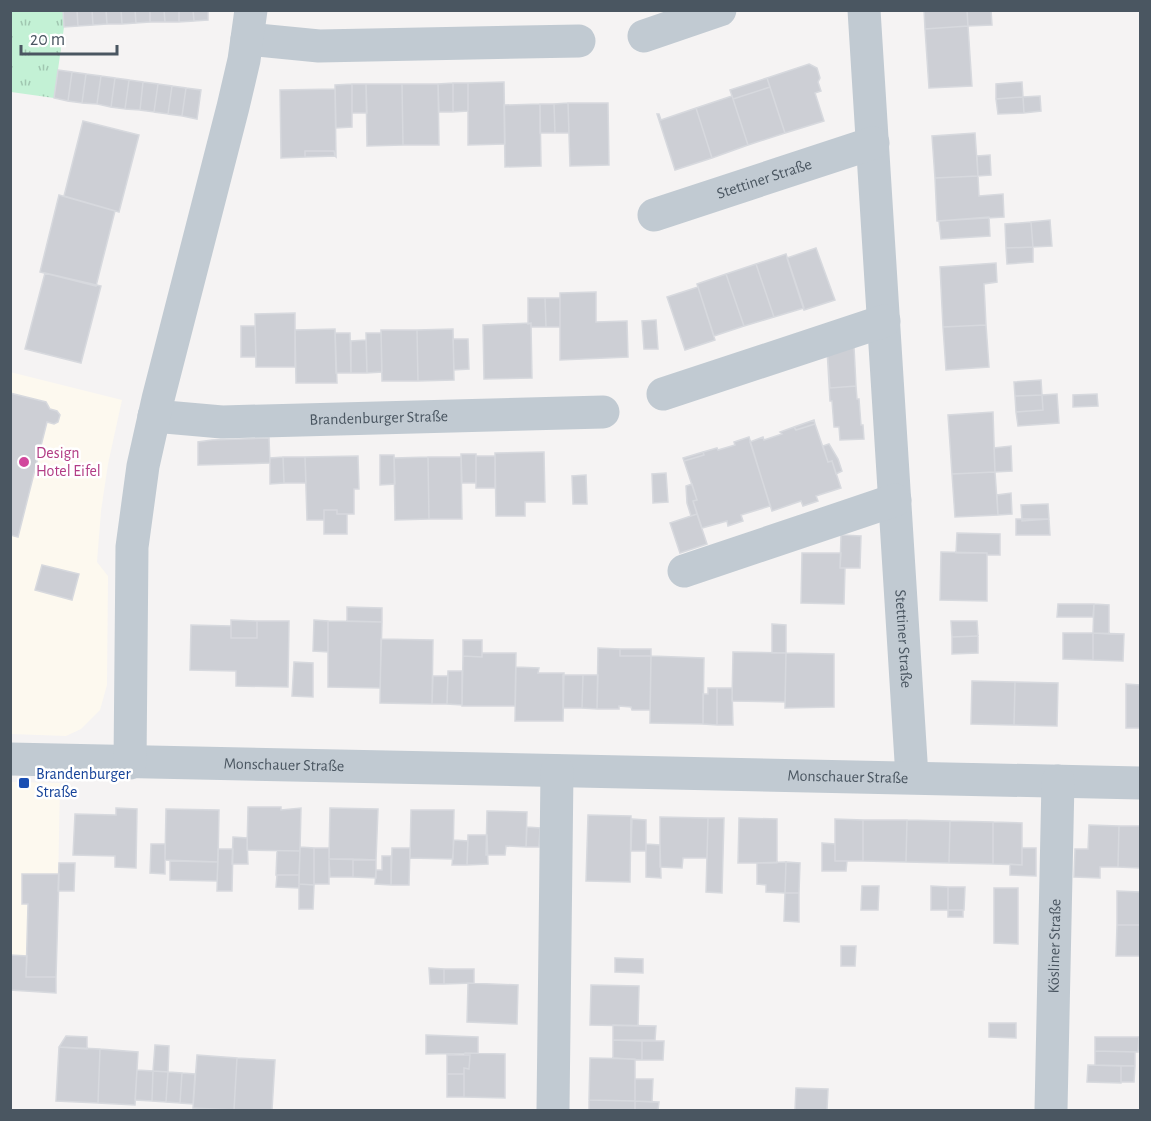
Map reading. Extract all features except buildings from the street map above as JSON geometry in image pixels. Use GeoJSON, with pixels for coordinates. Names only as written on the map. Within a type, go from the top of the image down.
{"type":"FeatureCollection","features":[{"type":"Feature","properties":{"kind":"street"},"geometry":{"type":"LineString","coordinates":[[644,36],[720,10]]}},
{"type":"Feature","properties":{"kind":"street","name":"Stettiner Straße"},"geometry":{"type":"LineString","coordinates":[[864,10],[912,777]]}},
{"type":"Feature","properties":{"kind":"street"},"geometry":{"type":"LineString","coordinates":[[130,763],[132,546],[143,466],[233,107],[249,25],[319,46],[579,41]]}},
{"type":"Feature","properties":{"kind":"street","name":"Stettiner Straße"},"geometry":{"type":"LineString","coordinates":[[654,215],[873,143]]}},
{"type":"Feature","properties":{"kind":"street"},"geometry":{"type":"LineString","coordinates":[[663,394],[884,321]]}},
{"type":"Feature","properties":{"kind":"street","name":"Brandenburger Straße"},"geometry":{"type":"LineString","coordinates":[[154,416],[222,422],[603,412]]}},
{"type":"Feature","properties":{"kind":"street"},"geometry":{"type":"LineString","coordinates":[[684,571],[895,500]]}},
{"type":"Feature","properties":{"kind":"street","name":"Monschauer Straße"},"geometry":{"type":"LineString","coordinates":[[10,759],[1140,783]]}},
{"type":"Feature","properties":{"kind":"street"},"geometry":{"type":"LineString","coordinates":[[553,1110],[557,771]]}},
{"type":"Feature","properties":{"kind":"street","name":"Kösliner Straße"},"geometry":{"type":"LineString","coordinates":[[1051,1110],[1058,781]]}},
{"type":"Feature","properties":{"kind":"shaded area"},"geometry":{"type":"Polygon","coordinates":[[[10,372],[122,400],[108,464],[97,562],[108,576],[107,685],[100,710],[81,729],[66,736],[11,734],[10,372]]]}},
{"type":"Feature","properties":{"kind":"shaded area"},"geometry":{"type":"Polygon","coordinates":[[[10,782],[60,783],[56,993],[11,990],[10,782]]]}},
{"type":"Feature","properties":{"kind":"green space"},"geometry":{"type":"Polygon","coordinates":[[[11,10],[63,11],[64,27],[54,98],[11,92],[11,10]]]}},
{"type":"Feature","properties":{"kind":"place","name":"Design Hotel Eifel"},"geometry":{"type":"Point","coordinates":[24,462]}},
{"type":"Feature","properties":{"kind":"place","name":"Brandenburger Straße"},"geometry":{"type":"Point","coordinates":[24,783]}}]}
